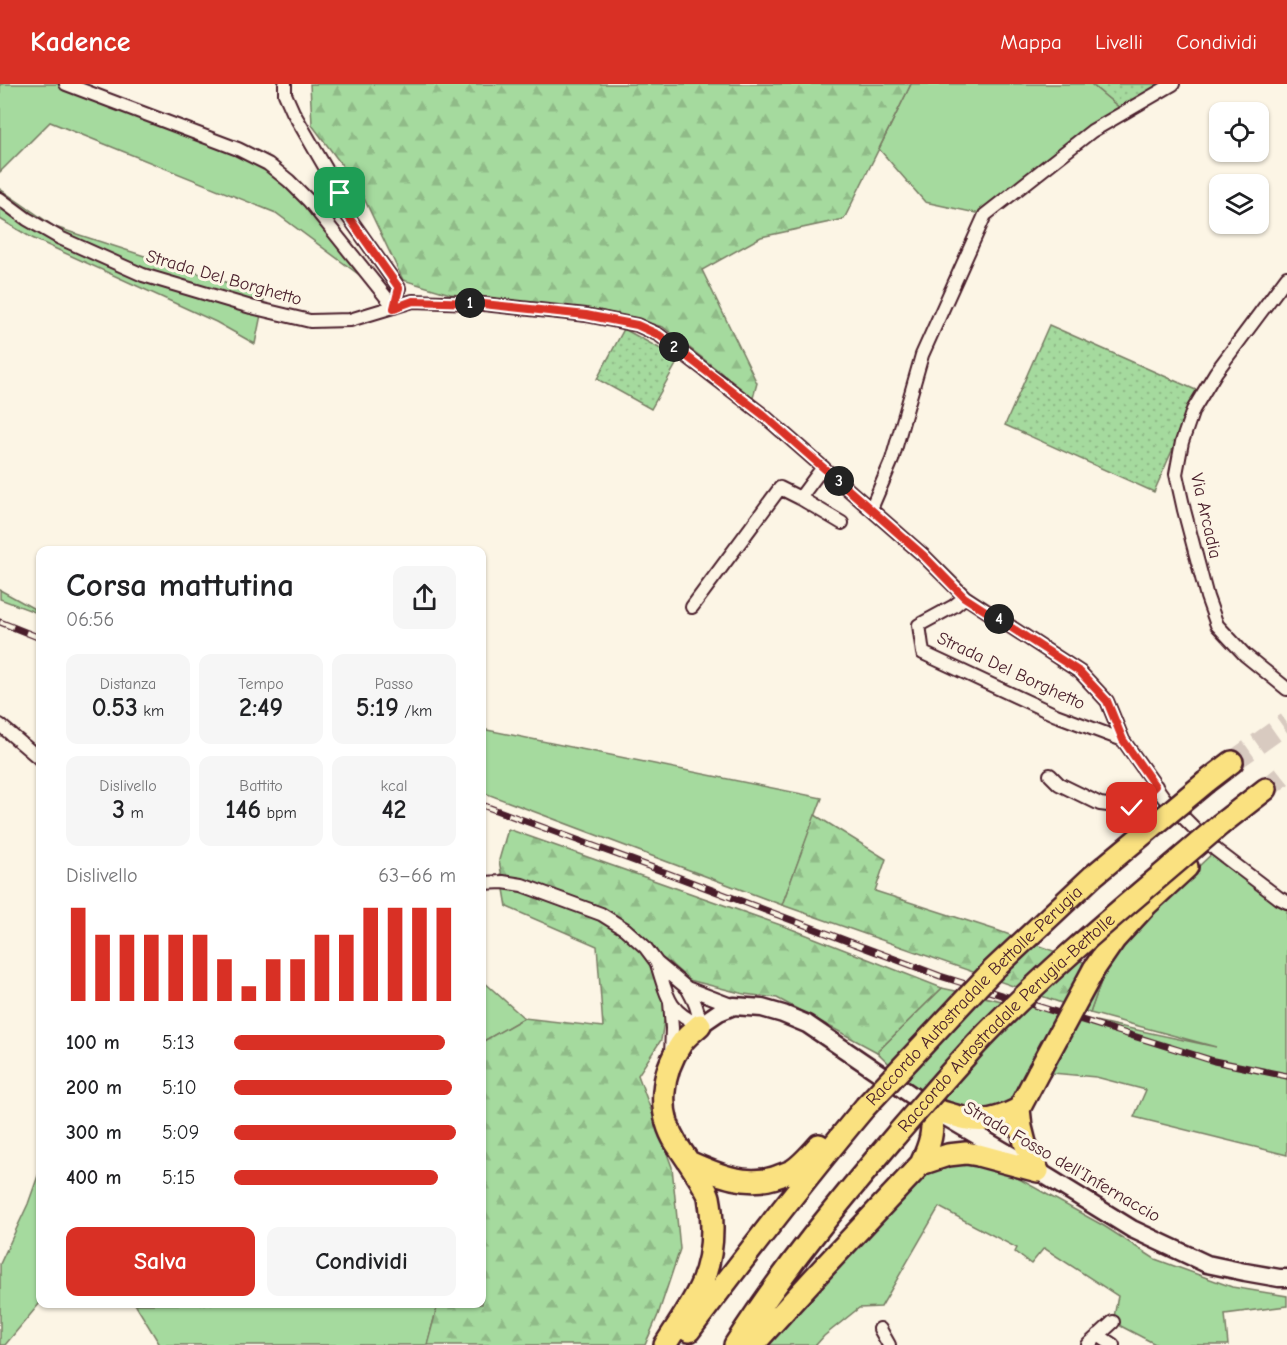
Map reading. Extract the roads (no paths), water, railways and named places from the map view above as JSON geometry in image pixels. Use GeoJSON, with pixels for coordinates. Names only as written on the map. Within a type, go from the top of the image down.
{"type":"FeatureCollection","features":[{"type":"Feature","properties":{"kind":"highway","name":"Raccordo Autostradale Bettolle-Perugia"},"geometry":{"type":"LineString","coordinates":[[679,1345],[860,1104],[993,970],[1093,876],[1232,762]]}},
{"type":"Feature","properties":{"kind":"highway","name":"Raccordo Autostradale Perugia-Bettolle"},"geometry":{"type":"LineString","coordinates":[[735,1345],[758,1310],[841,1199],[982,1038],[1083,942],[1266,789]]}},
{"type":"Feature","properties":{"kind":"highway"},"geometry":{"type":"LineString","coordinates":[[753,1345],[921,1164],[931,1143],[932,1109],[975,1122],[1003,1117],[1018,1109],[1094,969],[1114,940],[1187,867],[1229,818]]}},
{"type":"Feature","properties":{"kind":"highway"},"geometry":{"type":"LineString","coordinates":[[665,1345],[698,1293],[707,1272],[712,1247],[709,1195],[675,1141],[666,1122],[663,1103],[665,1078],[671,1059],[686,1037],[700,1024]]}},
{"type":"Feature","properties":{"kind":"highway"},"geometry":{"type":"LineString","coordinates":[[689,1162],[729,1178],[747,1181],[769,1179],[792,1171],[860,1104]]}},
{"type":"Feature","properties":{"kind":"highway"},"geometry":{"type":"LineString","coordinates":[[1018,1109],[1025,1143],[1038,1171]]}},
{"type":"Feature","properties":{"kind":"highway"},"geometry":{"type":"LineString","coordinates":[[921,1164],[948,1155],[966,1153],[1038,1171]]}},
{"type":"Feature","properties":{"kind":"main road"},"geometry":{"type":"LineString","coordinates":[[700,1024],[734,1006]]}},
{"type":"Feature","properties":{"kind":"main road","name":"Strada Fosso dell'Infernaccio"},"geometry":{"type":"LineString","coordinates":[[734,1006],[762,1008],[807,1024],[932,1109],[1132,1229],[1207,1264],[1287,1278]]}},
{"type":"Feature","properties":{"kind":"street"},"geometry":{"type":"LineString","coordinates":[[66,84],[238,149],[268,164],[309,201],[394,308]]}},
{"type":"Feature","properties":{"kind":"street"},"geometry":{"type":"LineString","coordinates":[[285,84],[285,94],[293,112],[340,193],[338,202],[399,288],[394,308]]}},
{"type":"Feature","properties":{"kind":"street"},"geometry":{"type":"LineString","coordinates":[[871,509],[892,460],[922,355],[985,215],[1092,131],[1173,84]]}},
{"type":"Feature","properties":{"kind":"street","name":"Strada Del Borghetto"},"geometry":{"type":"LineString","coordinates":[[0,199],[27,219],[60,238],[143,275],[251,307],[310,321],[350,320],[413,301],[474,303],[586,315],[637,325],[659,335],[762,414],[923,555],[964,597],[1080,672],[1107,701],[1123,740],[1164,798],[1216,850],[1287,902]]}},
{"type":"Feature","properties":{"kind":"street","name":"Via Arcadia"},"geometry":{"type":"LineString","coordinates":[[1287,277],[1216,372],[1193,410],[1182,442],[1176,474],[1192,543],[1217,625],[1245,655],[1287,689]]}},
{"type":"Feature","properties":{"kind":"street"},"geometry":{"type":"LineString","coordinates":[[800,498],[823,467]]}},
{"type":"Feature","properties":{"kind":"street"},"geometry":{"type":"LineString","coordinates":[[692,607],[780,488],[842,523]]}},
{"type":"Feature","properties":{"kind":"street","name":"Strada Del Borghetto"},"geometry":{"type":"LineString","coordinates":[[964,597],[954,606],[920,625],[923,653],[1056,715],[1123,740]]}},
{"type":"Feature","properties":{"kind":"street"},"geometry":{"type":"LineString","coordinates":[[0,725],[36,756]]}},
{"type":"Feature","properties":{"kind":"street"},"geometry":{"type":"LineString","coordinates":[[1050,776],[1059,784],[1100,804],[1132,808],[1155,786]]}},
{"type":"Feature","properties":{"kind":"street","name":"Strada Fosso dell'Infernaccio"},"geometry":{"type":"LineString","coordinates":[[486,883],[503,882],[522,885],[601,914],[626,929],[645,947],[657,963],[687,988],[696,1002],[700,1024]]}},
{"type":"Feature","properties":{"kind":"street","name":"Strada Fosso dell'Infernaccio"},"geometry":{"type":"LineString","coordinates":[[657,963],[670,1002],[671,1059]]}},
{"type":"Feature","properties":{"kind":"street","name":"Strada Fosso dell'Infernaccio"},"geometry":{"type":"LineString","coordinates":[[687,988],[734,1006]]}},
{"type":"Feature","properties":{"kind":"street"},"geometry":{"type":"LineString","coordinates":[[670,1002],[680,1013],[700,1024]]}},
{"type":"Feature","properties":{"kind":"street"},"geometry":{"type":"LineString","coordinates":[[1088,1345],[1113,1322]]}},
{"type":"Feature","properties":{"kind":"street"},"geometry":{"type":"LineString","coordinates":[[880,1329],[889,1345]]}},
{"type":"Feature","properties":{"kind":"street"},"geometry":{"type":"LineString","coordinates":[[1098,1335],[1113,1345]]}},
{"type":"Feature","properties":{"kind":"tunnel"},"geometry":{"type":"LineString","coordinates":[[1232,762],[1287,723]]}},
{"type":"Feature","properties":{"kind":"tunnel"},"geometry":{"type":"LineString","coordinates":[[1266,789],[1287,772]]}},
{"type":"Feature","properties":{"kind":"railway"},"geometry":{"type":"LineString","coordinates":[[0,622],[36,636]]}},
{"type":"Feature","properties":{"kind":"railway"},"geometry":{"type":"LineString","coordinates":[[486,806],[940,976],[1214,1061],[1287,1076]]}}]}
